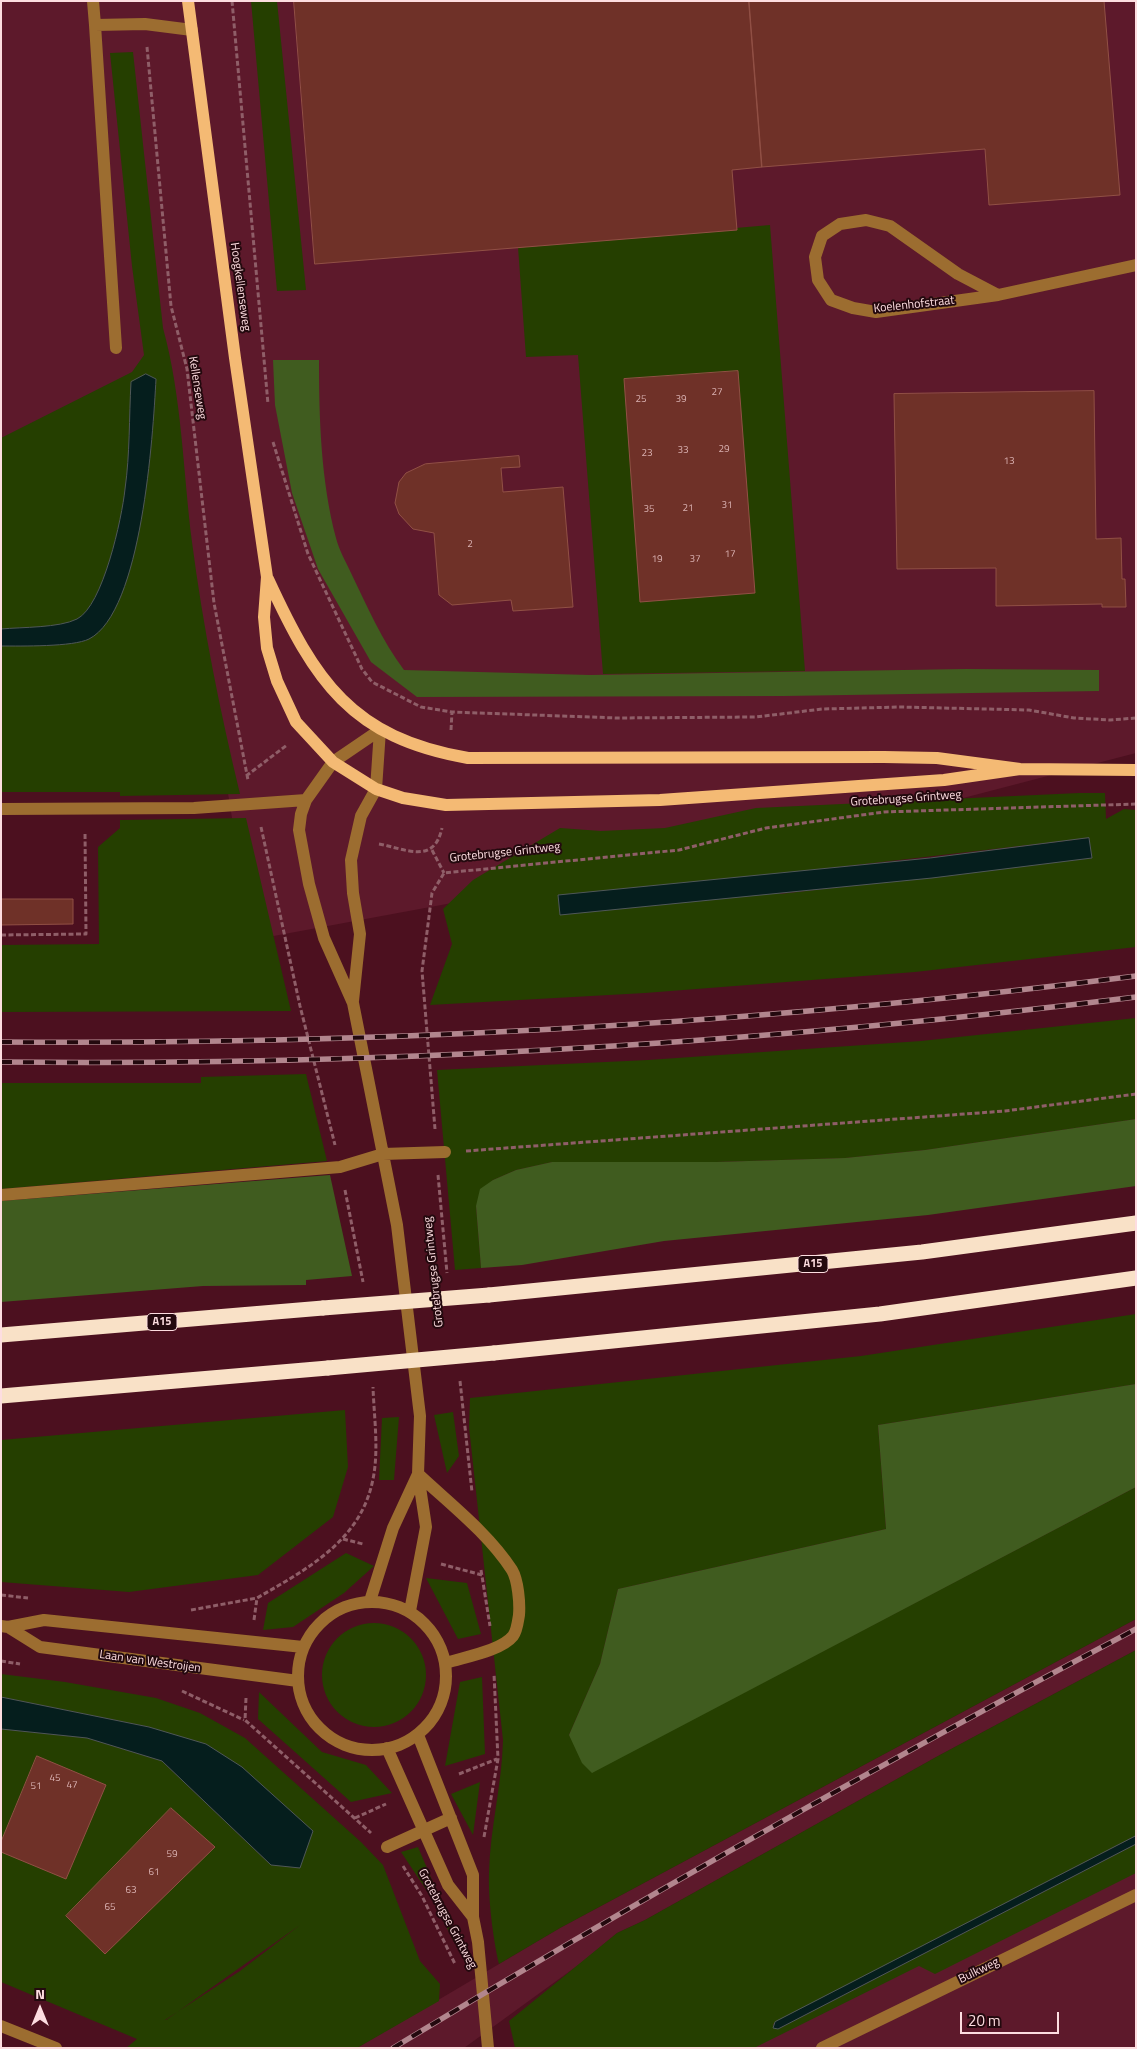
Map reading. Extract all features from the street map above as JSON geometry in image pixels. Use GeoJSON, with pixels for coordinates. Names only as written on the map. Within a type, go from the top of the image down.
{"type":"FeatureCollection","features":[{"type":"Feature","properties":{"kind":"highway","name":"A15"},"geometry":{"type":"LineString","coordinates":[[1,1335],[489,1295],[922,1252],[1136,1223]]}},
{"type":"Feature","properties":{"kind":"highway"},"geometry":{"type":"LineString","coordinates":[[1,1396],[494,1353],[880,1314],[1136,1278]]}},
{"type":"Feature","properties":{"kind":"main road","name":"Hoogkellenseweg"},"geometry":{"type":"LineString","coordinates":[[188,1],[235,358],[267,577],[264,617],[267,648],[277,681],[296,722],[332,762],[376,789]]}},
{"type":"Feature","properties":{"kind":"main road","name":"Hoogkellenseweg"},"geometry":{"type":"LineString","coordinates":[[267,577],[295,633],[326,681],[360,718],[380,730]]}},
{"type":"Feature","properties":{"kind":"main road","name":"Grotebrugse Grintweg"},"geometry":{"type":"LineString","coordinates":[[380,730],[414,746],[468,758],[893,757],[937,758],[1020,769],[1136,770]]}},
{"type":"Feature","properties":{"kind":"main road","name":"Grotebrugse Grintweg"},"geometry":{"type":"LineString","coordinates":[[376,789],[403,798],[446,804],[660,800],[944,780],[1020,769]]}},
{"type":"Feature","properties":{"kind":"street"},"geometry":{"type":"LineString","coordinates":[[93,1],[116,348]]}},
{"type":"Feature","properties":{"kind":"street"},"geometry":{"type":"LineString","coordinates":[[95,25],[145,24],[192,30]]}},
{"type":"Feature","properties":{"kind":"street","name":"Koelenhofstraat"},"geometry":{"type":"LineString","coordinates":[[998,295],[958,274],[890,226],[866,220],[840,224],[822,236],[815,257],[818,280],[831,300],[853,308],[876,312],[998,295],[1136,265]]}},
{"type":"Feature","properties":{"kind":"street"},"geometry":{"type":"LineString","coordinates":[[380,730],[332,762],[306,800],[300,814],[299,830],[309,884],[324,938],[353,1002],[397,1225],[420,1416],[418,1474],[426,1527],[410,1611]]}},
{"type":"Feature","properties":{"kind":"street"},"geometry":{"type":"LineString","coordinates":[[353,1002],[360,934],[353,893],[351,860],[361,816],[376,789],[380,730]]}},
{"type":"Feature","properties":{"kind":"street"},"geometry":{"type":"LineString","coordinates":[[1,809],[194,808],[306,800]]}},
{"type":"Feature","properties":{"kind":"street"},"geometry":{"type":"LineString","coordinates":[[1,1195],[340,1167],[383,1154],[441,1152]]}},
{"type":"Feature","properties":{"kind":"street"},"geometry":{"type":"LineString","coordinates":[[418,1474],[476,1528],[513,1571],[520,1608],[518,1624],[513,1636],[499,1646],[446,1662]]}},
{"type":"Feature","properties":{"kind":"street"},"geometry":{"type":"LineString","coordinates":[[370,1601],[393,1528],[418,1474]]}},
{"type":"Feature","properties":{"kind":"street"},"geometry":{"type":"LineString","coordinates":[[370,1601],[398,1605],[410,1611],[427,1625],[439,1642],[446,1662],[444,1694],[439,1710],[430,1724],[418,1735],[398,1746],[359,1749],[333,1739],[322,1730],[305,1708],[298,1681],[298,1664],[303,1647],[314,1629],[330,1614],[349,1605],[370,1601]]}},
{"type":"Feature","properties":{"kind":"street","name":"Laan van Westroijen"},"geometry":{"type":"LineString","coordinates":[[5,1627],[44,1620],[303,1647]]}},
{"type":"Feature","properties":{"kind":"street","name":"Laan van Westroijen"},"geometry":{"type":"LineString","coordinates":[[5,1627],[40,1647],[298,1681]]}},
{"type":"Feature","properties":{"kind":"street","name":"Grotebrugse Grintweg"},"geometry":{"type":"LineString","coordinates":[[418,1735],[473,1875],[473,1917],[479,1951],[488,2048]]}},
{"type":"Feature","properties":{"kind":"street","name":"Grotebrugse Grintweg"},"geometry":{"type":"LineString","coordinates":[[387,1748],[448,1885],[473,1917]]}},
{"type":"Feature","properties":{"kind":"street"},"geometry":{"type":"LineString","coordinates":[[387,1847],[451,1818]]}},
{"type":"Feature","properties":{"kind":"street","name":"Bulkweg"},"geometry":{"type":"LineString","coordinates":[[822,2048],[1136,1895]]}},
{"type":"Feature","properties":{"kind":"street"},"geometry":{"type":"LineString","coordinates":[[1,2026],[56,2048]]}},
{"type":"Feature","properties":{"kind":"path"},"geometry":{"type":"LineString","coordinates":[[232,1],[268,405]]}},
{"type":"Feature","properties":{"kind":"path","name":"Kellenseweg"},"geometry":{"type":"LineString","coordinates":[[145,24],[171,306],[187,369],[214,603],[246,776]]}},
{"type":"Feature","properties":{"kind":"path"},"geometry":{"type":"LineString","coordinates":[[271,435],[308,554],[362,669],[372,682],[421,707],[452,712],[617,718],[756,717],[822,709],[901,707],[1029,710],[1074,718],[1110,720],[1136,718]]}},
{"type":"Feature","properties":{"kind":"path","name":"Grotebrugse Grintweg"},"geometry":{"type":"LineString","coordinates":[[448,1283],[441,1152],[422,971],[432,893],[444,873],[678,850],[766,828],[884,812],[1136,804]]}},
{"type":"Feature","properties":{"kind":"path"},"geometry":{"type":"LineString","coordinates":[[1,935],[86,934],[85,808]]}},
{"type":"Feature","properties":{"kind":"path"},"geometry":{"type":"LineString","coordinates":[[432,850],[444,873]]}},
{"type":"Feature","properties":{"kind":"path"},"geometry":{"type":"LineString","coordinates":[[496,1149],[996,1112],[1136,1094]]}},
{"type":"Feature","properties":{"kind":"path"},"geometry":{"type":"LineString","coordinates":[[458,1371],[482,1575]]}},
{"type":"Feature","properties":{"kind":"path"},"geometry":{"type":"LineString","coordinates":[[473,1875],[484,1841],[498,1759]]}},
{"type":"Feature","properties":{"kind":"path","name":"Grotebrugse Grintweg"},"geometry":{"type":"LineString","coordinates":[[355,1818],[387,1847],[422,1896],[459,1973]]}},
{"type":"Feature","properties":{"kind":"shaded area"},"geometry":{"type":"Polygon","coordinates":[[[1,1],[1136,1],[1136,753],[825,834],[252,940],[162,390],[1,473],[1,1]]]}},
{"type":"Feature","properties":{"kind":"shaded area"},"geometry":{"type":"Polygon","coordinates":[[[1136,1619],[1136,1650],[938,1756],[645,1920],[617,1933],[581,1963],[464,2048],[357,2048],[560,1928],[1136,1619]]]}},
{"type":"Feature","properties":{"kind":"shaded area"},"geometry":{"type":"Polygon","coordinates":[[[1136,1843],[1136,2048],[719,2048],[775,2022],[1136,1843]]]}},
{"type":"Feature","properties":{"kind":"green space"},"geometry":{"type":"Polygon","coordinates":[[[251,1],[277,1],[306,290],[277,291],[251,1]]]}},
{"type":"Feature","properties":{"kind":"green space"},"geometry":{"type":"Polygon","coordinates":[[[133,52],[163,328],[178,407],[196,574],[213,669],[240,794],[120,796],[120,792],[1,792],[1,438],[132,372],[144,355],[132,266],[110,53],[133,52]]]}},
{"type":"Feature","properties":{"kind":"green space"},"geometry":{"type":"Polygon","coordinates":[[[770,225],[805,671],[603,674],[578,355],[526,357],[518,247],[770,225]]]}},
{"type":"Feature","properties":{"kind":"green space"},"geometry":{"type":"Polygon","coordinates":[[[273,360],[319,360],[324,472],[336,538],[375,623],[404,670],[590,675],[966,669],[1099,670],[1099,691],[784,696],[417,697],[371,662],[318,569],[292,493],[275,405],[273,360]]]}},
{"type":"Feature","properties":{"kind":"green space"},"geometry":{"type":"Polygon","coordinates":[[[1105,793],[1106,819],[1124,809],[1136,810],[1136,947],[915,972],[645,993],[430,1005],[452,944],[443,909],[473,880],[560,828],[601,831],[665,828],[756,808],[1105,793]],[[1089,838],[778,874],[780,894],[1092,858],[1089,838]]]}},
{"type":"Feature","properties":{"kind":"green space"},"geometry":{"type":"Polygon","coordinates":[[[246,818],[291,1011],[1,1012],[1,945],[99,944],[98,847],[120,828],[120,820],[246,818]]]}},
{"type":"Feature","properties":{"kind":"green space"},"geometry":{"type":"Polygon","coordinates":[[[1136,1018],[1136,1119],[925,1150],[845,1158],[716,1162],[552,1162],[516,1170],[493,1180],[476,1206],[481,1268],[455,1270],[437,1070],[648,1060],[921,1041],[1136,1018]]]}},
{"type":"Feature","properties":{"kind":"green space"},"geometry":{"type":"Polygon","coordinates":[[[306,1074],[327,1161],[1,1189],[1,1083],[201,1083],[201,1077],[306,1074]]]}},
{"type":"Feature","properties":{"kind":"green space"},"geometry":{"type":"Polygon","coordinates":[[[1136,1119],[1136,1186],[928,1215],[664,1241],[522,1265],[481,1268],[476,1206],[480,1189],[493,1180],[516,1170],[552,1162],[716,1162],[845,1158],[925,1150],[1136,1119]]]}},
{"type":"Feature","properties":{"kind":"green space"},"geometry":{"type":"Polygon","coordinates":[[[330,1175],[352,1276],[306,1280],[306,1285],[203,1286],[1,1302],[1,1201],[330,1175]]]}},
{"type":"Feature","properties":{"kind":"green space"},"geometry":{"type":"Polygon","coordinates":[[[1136,1314],[1136,1384],[878,1425],[886,1529],[618,1589],[600,1664],[569,1735],[592,1772],[1136,1487],[1136,1619],[560,1928],[499,1964],[491,1918],[489,1873],[503,1740],[469,1427],[470,1398],[861,1356],[1136,1314]]]}},
{"type":"Feature","properties":{"kind":"green space"},"geometry":{"type":"Polygon","coordinates":[[[1136,1384],[1136,1487],[592,1773],[582,1763],[569,1735],[600,1664],[618,1589],[886,1529],[878,1425],[1136,1384]]]}},
{"type":"Feature","properties":{"kind":"green space"},"geometry":{"type":"Polygon","coordinates":[[[345,1410],[348,1467],[333,1517],[258,1575],[129,1592],[1,1582],[1,1440],[345,1410]]]}},
{"type":"Feature","properties":{"kind":"green space"},"geometry":{"type":"Polygon","coordinates":[[[453,1412],[459,1456],[447,1473],[434,1415],[453,1412]]]}},
{"type":"Feature","properties":{"kind":"green space"},"geometry":{"type":"Polygon","coordinates":[[[399,1417],[394,1480],[379,1480],[382,1418],[399,1417]]]}},
{"type":"Feature","properties":{"kind":"green space"},"geometry":{"type":"Polygon","coordinates":[[[346,1553],[374,1566],[344,1593],[293,1627],[263,1630],[268,1603],[346,1553]]]}},
{"type":"Feature","properties":{"kind":"green space"},"geometry":{"type":"Polygon","coordinates":[[[426,1578],[467,1583],[481,1634],[458,1639],[426,1578]]]}},
{"type":"Feature","properties":{"kind":"green space"},"geometry":{"type":"Polygon","coordinates":[[[374,1623],[394,1627],[411,1638],[422,1655],[426,1675],[422,1695],[411,1712],[394,1723],[374,1727],[354,1723],[337,1712],[326,1695],[322,1675],[326,1655],[337,1638],[354,1627],[374,1623]]]}},
{"type":"Feature","properties":{"kind":"green space"},"geometry":{"type":"Polygon","coordinates":[[[1136,1650],[1136,1836],[773,2024],[778,2029],[1136,1844],[1136,1873],[935,1974],[919,1966],[754,2048],[515,2048],[509,2021],[617,1933],[645,1920],[938,1756],[1136,1650]]]}},
{"type":"Feature","properties":{"kind":"green space"},"geometry":{"type":"Polygon","coordinates":[[[1,1674],[65,1682],[156,1698],[200,1713],[245,1738],[361,1842],[383,1865],[420,1961],[440,1984],[439,2001],[357,2048],[126,2048],[137,2039],[1,1982],[1,1729],[87,1738],[162,1761],[271,1865],[149,1727],[1,1697],[1,1674]],[[300,1925],[178,2012],[240,1971],[300,1925]]]}},
{"type":"Feature","properties":{"kind":"green space"},"geometry":{"type":"Polygon","coordinates":[[[482,1677],[485,1754],[445,1766],[460,1682],[482,1677]]]}},
{"type":"Feature","properties":{"kind":"green space"},"geometry":{"type":"Polygon","coordinates":[[[259,1692],[322,1752],[366,1765],[392,1793],[351,1802],[258,1719],[259,1692]]]}},
{"type":"Feature","properties":{"kind":"green space"},"geometry":{"type":"Polygon","coordinates":[[[480,1782],[473,1835],[451,1794],[480,1782]]]}},
{"type":"Feature","properties":{"kind":"green space"},"geometry":{"type":"Polygon","coordinates":[[[418,1847],[458,1941],[454,1942],[433,1900],[401,1852],[418,1847]]]}},
{"type":"Feature","properties":{"kind":"water"},"geometry":{"type":"Polygon","coordinates":[[[146,374],[156,379],[152,439],[141,520],[133,560],[121,595],[107,622],[89,639],[81,642],[46,646],[1,646],[1,629],[51,626],[69,622],[77,619],[86,611],[95,597],[110,560],[120,520],[127,476],[131,382],[146,374]]]}},
{"type":"Feature","properties":{"kind":"water"},"geometry":{"type":"Polygon","coordinates":[[[1089,838],[1092,858],[932,878],[560,915],[558,895],[930,858],[1089,838]]]}},
{"type":"Feature","properties":{"kind":"water"},"geometry":{"type":"Polygon","coordinates":[[[1,1697],[149,1727],[206,1744],[242,1767],[313,1831],[300,1868],[271,1865],[162,1761],[87,1738],[1,1729],[1,1697]]]}},
{"type":"Feature","properties":{"kind":"water"},"geometry":{"type":"Polygon","coordinates":[[[1136,1836],[1136,1844],[778,2029],[773,2028],[775,2022],[1136,1836]]]}},
{"type":"Feature","properties":{"kind":"building"},"geometry":{"type":"Polygon","coordinates":[[[294,1],[749,1],[762,167],[732,170],[737,230],[315,264],[294,1]]]}},
{"type":"Feature","properties":{"kind":"building"},"geometry":{"type":"Polygon","coordinates":[[[749,1],[1104,1],[1120,195],[989,205],[985,149],[762,167],[749,1]]]}},
{"type":"Feature","properties":{"kind":"building"},"geometry":{"type":"Polygon","coordinates":[[[738,371],[755,593],[640,602],[624,379],[738,371]]]}},
{"type":"Feature","properties":{"kind":"building"},"geometry":{"type":"Polygon","coordinates":[[[1094,391],[1096,539],[1121,538],[1122,579],[1125,579],[1126,607],[1102,607],[1102,604],[996,606],[996,568],[897,569],[894,394],[1094,391]]]}},
{"type":"Feature","properties":{"kind":"building"},"geometry":{"type":"Polygon","coordinates":[[[519,456],[520,467],[501,468],[503,492],[563,487],[573,607],[513,611],[511,600],[452,605],[439,595],[434,533],[413,529],[399,514],[395,503],[399,482],[406,473],[425,464],[519,456]]]}},
{"type":"Feature","properties":{"kind":"building"},"geometry":{"type":"Polygon","coordinates":[[[1,899],[73,899],[73,924],[1,925],[1,899]]]}},
{"type":"Feature","properties":{"kind":"building"},"geometry":{"type":"Polygon","coordinates":[[[37,1756],[106,1785],[66,1879],[1,1852],[1,1842],[37,1756]]]}},
{"type":"Feature","properties":{"kind":"building"},"geometry":{"type":"Polygon","coordinates":[[[171,1808],[215,1847],[105,1954],[66,1916],[171,1808]]]}},
{"type":"Feature","properties":{"kind":"railway"},"geometry":{"type":"LineString","coordinates":[[1,1042],[285,1040],[570,1028],[712,1019],[853,1007],[995,993],[1136,976]]}},
{"type":"Feature","properties":{"kind":"railway"},"geometry":{"type":"LineString","coordinates":[[1,1062],[285,1060],[428,1056],[570,1049],[853,1028],[1136,997]]}},
{"type":"Feature","properties":{"kind":"railway"},"geometry":{"type":"LineString","coordinates":[[393,2048],[576,1939],[761,1833],[1136,1629]]}}]}
